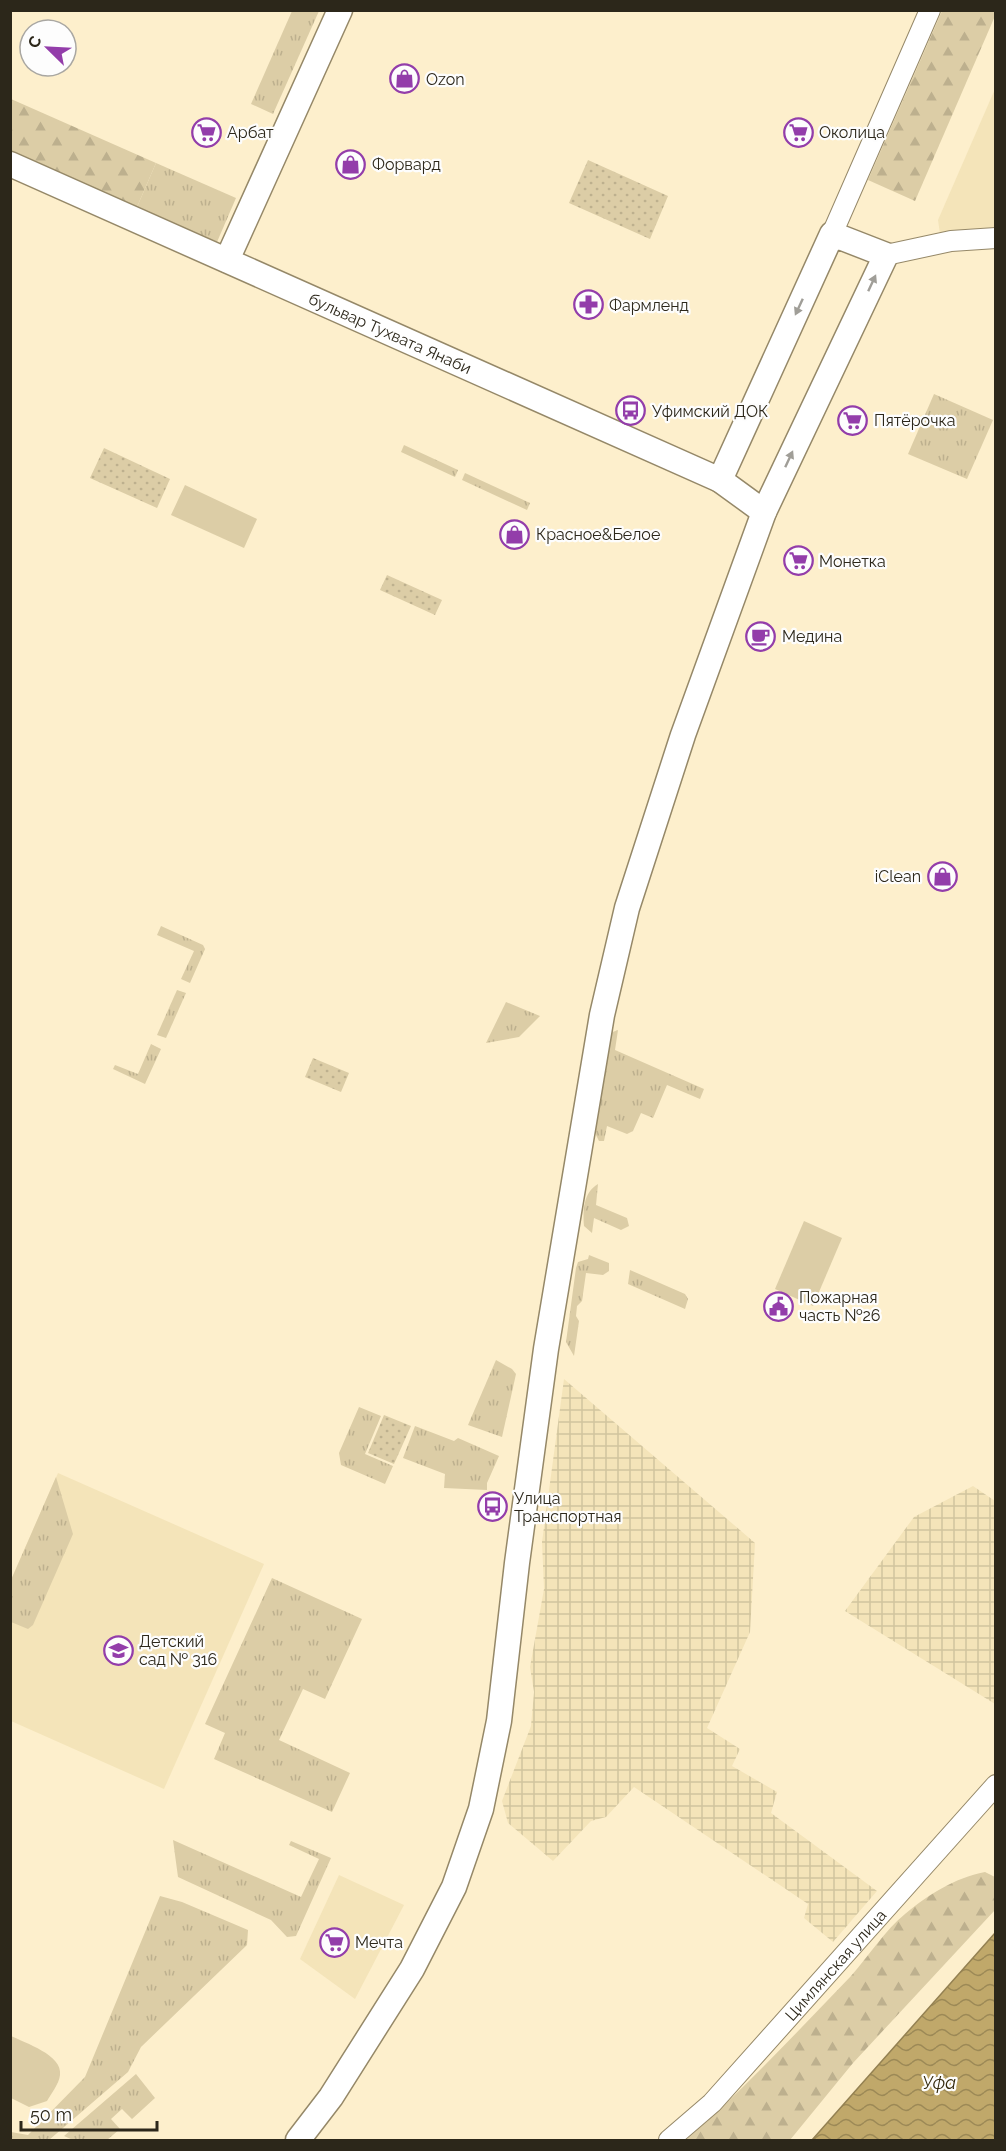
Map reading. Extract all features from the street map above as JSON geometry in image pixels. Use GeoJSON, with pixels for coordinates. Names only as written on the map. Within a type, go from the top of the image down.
{"type":"FeatureCollection","features":[{"type":"Feature","properties":{"kind":"street"},"geometry":{"type":"LineString","coordinates":[[227,260],[340,10]]}},
{"type":"Feature","properties":{"kind":"street"},"geometry":{"type":"LineString","coordinates":[[720,480],[832,234],[930,10]]}},
{"type":"Feature","properties":{"kind":"street","name":"бульвар Тухвата Янаби"},"geometry":{"type":"LineString","coordinates":[[10,164],[720,480],[764,512]]}},
{"type":"Feature","properties":{"kind":"street"},"geometry":{"type":"LineString","coordinates":[[832,234],[886,255],[951,241],[996,238]]}},
{"type":"Feature","properties":{"kind":"street"},"geometry":{"type":"LineString","coordinates":[[298,2140],[331,2097],[412,1969],[454,1887],[481,1809],[499,1721],[517,1563],[546,1349],[603,1015],[627,908],[683,735],[764,512],[886,255]]}},
{"type":"Feature","properties":{"kind":"street","name":"Цимлянская улица"},"geometry":{"type":"LineString","coordinates":[[669,2140],[712,2103],[996,1785]]}},
{"type":"Feature","properties":{"kind":"shaded area"},"geometry":{"type":"Polygon","coordinates":[[[995,89],[995,227],[940,234],[938,220],[995,89]]]}},
{"type":"Feature","properties":{"kind":"shaded area"},"geometry":{"type":"Polygon","coordinates":[[[564,1379],[755,1543],[750,1632],[707,1728],[740,1749],[732,1766],[777,1792],[771,1813],[877,1891],[833,1942],[804,1918],[808,1904],[634,1787],[606,1817],[591,1821],[553,1861],[508,1823],[502,1801],[531,1726],[534,1692],[530,1667],[544,1589],[542,1542],[564,1379]]]}},
{"type":"Feature","properties":{"kind":"shaded area","name":"Детский сад № 316"},"geometry":{"type":"Polygon","coordinates":[[[58,1473],[264,1564],[164,1789],[11,1721],[11,1580],[58,1473]]]}},
{"type":"Feature","properties":{"kind":"shaded area"},"geometry":{"type":"Polygon","coordinates":[[[973,1486],[995,1501],[995,1704],[845,1611],[914,1517],[973,1486]]]}},
{"type":"Feature","properties":{"kind":"shaded area"},"geometry":{"type":"Polygon","coordinates":[[[339,1875],[404,1905],[355,1999],[300,1959],[339,1875]]]}},
{"type":"Feature","properties":{"kind":"green space"},"geometry":{"type":"Polygon","coordinates":[[[292,11],[319,11],[273,114],[251,104],[292,11]]]}},
{"type":"Feature","properties":{"kind":"green space"},"geometry":{"type":"Polygon","coordinates":[[[942,11],[995,11],[995,16],[915,201],[868,180],[942,11]]]}},
{"type":"Feature","properties":{"kind":"green space"},"geometry":{"type":"Polygon","coordinates":[[[11,99],[156,163],[137,207],[11,152],[11,99]]]}},
{"type":"Feature","properties":{"kind":"green space"},"geometry":{"type":"Polygon","coordinates":[[[588,160],[668,196],[650,239],[569,203],[588,160]]]}},
{"type":"Feature","properties":{"kind":"green space"},"geometry":{"type":"Polygon","coordinates":[[[156,163],[236,198],[217,242],[137,207],[156,163]]]}},
{"type":"Feature","properties":{"kind":"green space"},"geometry":{"type":"Polygon","coordinates":[[[934,394],[993,420],[967,479],[908,454],[934,394]]]}},
{"type":"Feature","properties":{"kind":"green space"},"geometry":{"type":"Polygon","coordinates":[[[404,445],[458,470],[455,477],[401,452],[404,445]]]}},
{"type":"Feature","properties":{"kind":"green space"},"geometry":{"type":"Polygon","coordinates":[[[104,448],[170,479],[157,508],[90,478],[104,448]]]}},
{"type":"Feature","properties":{"kind":"green space"},"geometry":{"type":"Polygon","coordinates":[[[465,473],[530,503],[527,510],[462,480],[465,473]]]}},
{"type":"Feature","properties":{"kind":"green space"},"geometry":{"type":"Polygon","coordinates":[[[185,485],[257,519],[244,548],[171,515],[185,485]]]}},
{"type":"Feature","properties":{"kind":"green space"},"geometry":{"type":"Polygon","coordinates":[[[387,575],[442,600],[435,615],[380,590],[387,575]]]}},
{"type":"Feature","properties":{"kind":"green space"},"geometry":{"type":"Polygon","coordinates":[[[161,926],[203,945],[205,949],[190,983],[181,979],[194,951],[157,935],[161,926]]]}},
{"type":"Feature","properties":{"kind":"green space"},"geometry":{"type":"Polygon","coordinates":[[[177,990],[186,993],[166,1038],[157,1035],[177,990]]]}},
{"type":"Feature","properties":{"kind":"green space"},"geometry":{"type":"Polygon","coordinates":[[[506,1002],[540,1016],[519,1037],[486,1043],[506,1002]]]}},
{"type":"Feature","properties":{"kind":"green space"},"geometry":{"type":"Polygon","coordinates":[[[618,1030],[615,1050],[704,1089],[700,1099],[667,1085],[653,1118],[641,1113],[633,1131],[627,1134],[607,1126],[604,1141],[599,1141],[595,1133],[610,1033],[618,1030]]]}},
{"type":"Feature","properties":{"kind":"green space"},"geometry":{"type":"Polygon","coordinates":[[[151,1044],[161,1049],[145,1084],[113,1069],[115,1065],[138,1074],[151,1044]]]}},
{"type":"Feature","properties":{"kind":"green space"},"geometry":{"type":"Polygon","coordinates":[[[313,1058],[349,1073],[341,1092],[305,1077],[313,1058]]]}},
{"type":"Feature","properties":{"kind":"green space"},"geometry":{"type":"Polygon","coordinates":[[[598,1184],[596,1205],[627,1218],[629,1226],[621,1230],[594,1218],[592,1233],[584,1226],[584,1208],[587,1197],[598,1184]]]}},
{"type":"Feature","properties":{"kind":"green space"},"geometry":{"type":"Polygon","coordinates":[[[804,1221],[842,1238],[813,1306],[775,1289],[804,1221]]]}},
{"type":"Feature","properties":{"kind":"green space"},"geometry":{"type":"Polygon","coordinates":[[[589,1255],[609,1263],[609,1271],[603,1275],[586,1273],[582,1301],[577,1306],[576,1316],[579,1321],[574,1356],[566,1342],[576,1268],[578,1262],[588,1259],[589,1255]]]}},
{"type":"Feature","properties":{"kind":"green space"},"geometry":{"type":"Polygon","coordinates":[[[630,1270],[685,1294],[688,1299],[685,1309],[628,1284],[630,1270]]]}},
{"type":"Feature","properties":{"kind":"green space"},"geometry":{"type":"Polygon","coordinates":[[[496,1360],[512,1369],[516,1374],[502,1437],[468,1425],[496,1360]]]}},
{"type":"Feature","properties":{"kind":"green space"},"geometry":{"type":"Polygon","coordinates":[[[359,1407],[381,1416],[365,1454],[393,1466],[385,1484],[341,1465],[339,1453],[359,1407]]]}},
{"type":"Feature","properties":{"kind":"green space"},"geometry":{"type":"Polygon","coordinates":[[[384,1415],[411,1426],[394,1464],[368,1453],[384,1415]]]}},
{"type":"Feature","properties":{"kind":"green space"},"geometry":{"type":"Polygon","coordinates":[[[415,1426],[454,1441],[458,1438],[499,1456],[487,1483],[487,1490],[444,1488],[445,1474],[403,1458],[415,1426]]]}},
{"type":"Feature","properties":{"kind":"green space"},"geometry":{"type":"Polygon","coordinates":[[[56,1477],[73,1534],[33,1625],[28,1629],[11,1622],[11,1580],[56,1477]]]}},
{"type":"Feature","properties":{"kind":"green space"},"geometry":{"type":"Polygon","coordinates":[[[272,1578],[362,1619],[325,1699],[303,1689],[279,1740],[350,1773],[332,1812],[214,1759],[225,1733],[205,1724],[272,1578]]]}},
{"type":"Feature","properties":{"kind":"green space"},"geometry":{"type":"Polygon","coordinates":[[[173,1840],[301,1897],[319,1859],[289,1845],[291,1841],[331,1858],[296,1936],[287,1937],[271,1920],[178,1877],[173,1840]]]}},
{"type":"Feature","properties":{"kind":"green space"},"geometry":{"type":"Polygon","coordinates":[[[985,1872],[995,1877],[995,1910],[853,2063],[790,2140],[686,2140],[811,2018],[851,1976],[898,1920],[942,1888],[963,1878],[985,1872]]]}},
{"type":"Feature","properties":{"kind":"green space"},"geometry":{"type":"Polygon","coordinates":[[[160,1896],[182,1902],[248,1930],[247,1945],[141,2047],[128,2072],[49,2140],[11,2140],[11,2132],[28,2135],[85,2077],[160,1896]]]}},
{"type":"Feature","properties":{"kind":"green space"},"geometry":{"type":"Polygon","coordinates":[[[11,2036],[42,2051],[56,2061],[60,2075],[47,2101],[29,2107],[11,2098],[11,2036]]]}},
{"type":"Feature","properties":{"kind":"green space"},"geometry":{"type":"Polygon","coordinates":[[[136,2074],[155,2098],[132,2119],[122,2109],[111,2119],[120,2129],[107,2140],[73,2140],[64,2136],[136,2074]]]}},
{"type":"Feature","properties":{"kind":"water","name":"Уфа"},"geometry":{"type":"Polygon","coordinates":[[[995,1933],[995,2140],[812,2140],[995,1933]]]}},
{"type":"Feature","properties":{"kind":"place","name":"Ozon"},"geometry":{"type":"Point","coordinates":[405,79]}},
{"type":"Feature","properties":{"kind":"place","name":"Арбат"},"geometry":{"type":"Point","coordinates":[206,132]}},
{"type":"Feature","properties":{"kind":"place","name":"Околица"},"geometry":{"type":"Point","coordinates":[798,132]}},
{"type":"Feature","properties":{"kind":"place","name":"Форвард"},"geometry":{"type":"Point","coordinates":[351,164]}},
{"type":"Feature","properties":{"kind":"place","name":"Фармленд"},"geometry":{"type":"Point","coordinates":[588,305]}},
{"type":"Feature","properties":{"kind":"place","name":"Уфимский ДОК"},"geometry":{"type":"Point","coordinates":[631,411]}},
{"type":"Feature","properties":{"kind":"place","name":"Пятёрочка"},"geometry":{"type":"Point","coordinates":[853,420]}},
{"type":"Feature","properties":{"kind":"place","name":"Красное&Белое"},"geometry":{"type":"Point","coordinates":[515,534]}},
{"type":"Feature","properties":{"kind":"place","name":"Монетка"},"geometry":{"type":"Point","coordinates":[798,561]}},
{"type":"Feature","properties":{"kind":"place","name":"Медина"},"geometry":{"type":"Point","coordinates":[761,636]}},
{"type":"Feature","properties":{"kind":"place","name":"iClean"},"geometry":{"type":"Point","coordinates":[942,876]}},
{"type":"Feature","properties":{"kind":"place","name":"Пожарная часть №26"},"geometry":{"type":"Point","coordinates":[778,1306]}},
{"type":"Feature","properties":{"kind":"place","name":"Улица Транспортная"},"geometry":{"type":"Point","coordinates":[493,1507]}},
{"type":"Feature","properties":{"kind":"place","name":"Детский сад № 316"},"geometry":{"type":"Point","coordinates":[118,1650]}},
{"type":"Feature","properties":{"kind":"place","name":"Мечта"},"geometry":{"type":"Point","coordinates":[334,1942]}}]}
